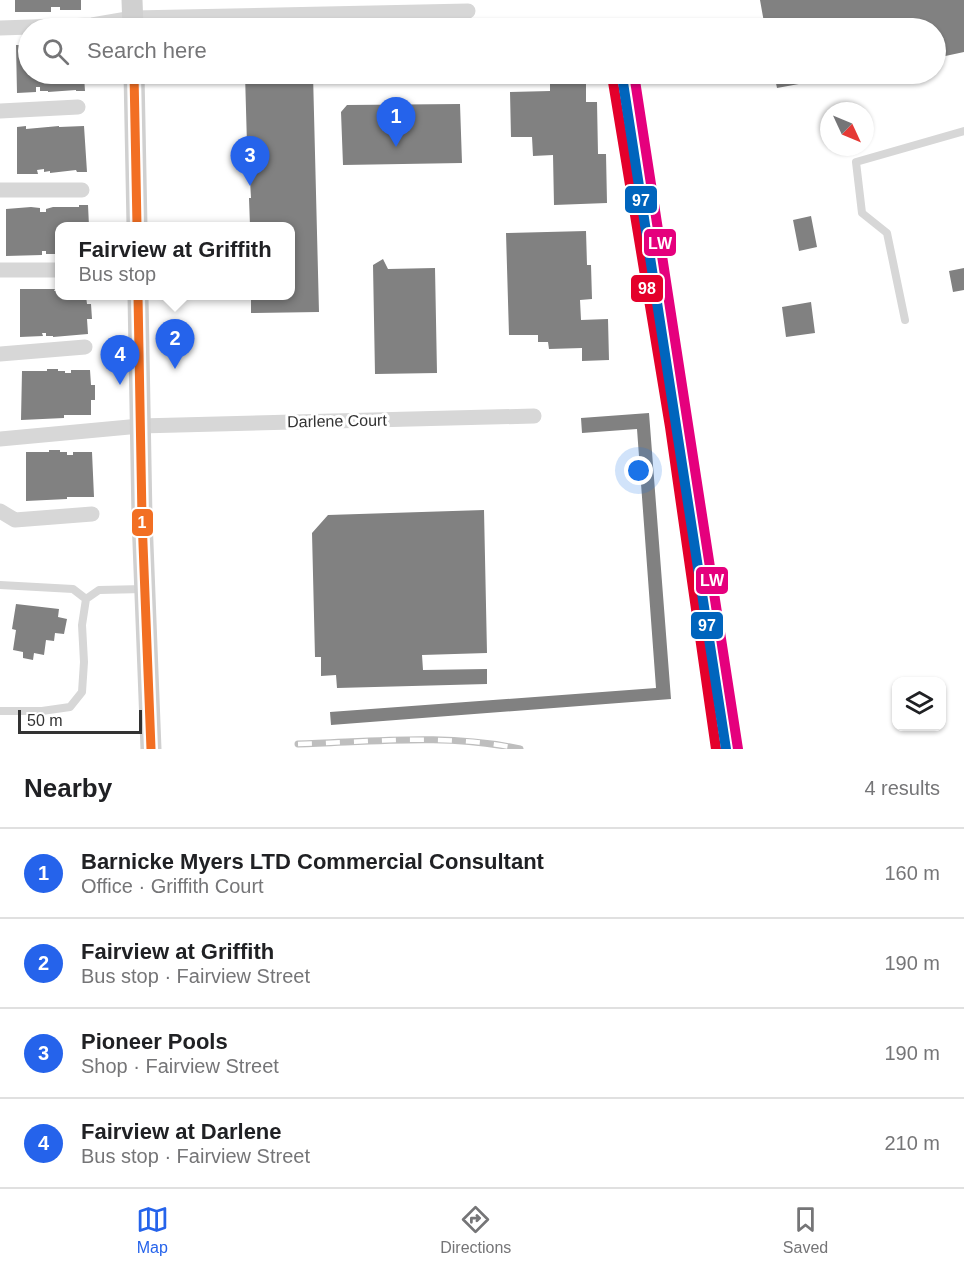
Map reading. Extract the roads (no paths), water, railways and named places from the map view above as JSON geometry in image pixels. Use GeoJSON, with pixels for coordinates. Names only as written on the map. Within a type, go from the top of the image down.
{"type":"FeatureCollection","features":[{"type":"Feature","properties":{"kind":"main road"},"geometry":{"type":"LineString","coordinates":[[134,84],[137,222]]}},
{"type":"Feature","properties":{"kind":"main road"},"geometry":{"type":"LineString","coordinates":[[138,300],[151,749]]}},
{"type":"Feature","properties":{"kind":"street"},"geometry":{"type":"LineString","coordinates":[[133,16],[468,11]]}},
{"type":"Feature","properties":{"kind":"street"},"geometry":{"type":"LineString","coordinates":[[0,28],[18,27]]}},
{"type":"Feature","properties":{"kind":"street"},"geometry":{"type":"LineString","coordinates":[[0,111],[78,107]]}},
{"type":"Feature","properties":{"kind":"street"},"geometry":{"type":"LineString","coordinates":[[0,190],[82,190]]}},
{"type":"Feature","properties":{"kind":"street"},"geometry":{"type":"LineString","coordinates":[[0,270],[55,270]]}},
{"type":"Feature","properties":{"kind":"street"},"geometry":{"type":"LineString","coordinates":[[0,354],[85,347]]}},
{"type":"Feature","properties":{"kind":"street","name":"Darlene Court"},"geometry":{"type":"LineString","coordinates":[[0,439],[140,426],[534,417]]}},
{"type":"Feature","properties":{"kind":"street"},"geometry":{"type":"LineString","coordinates":[[1,512],[15,520],[92,514]]}},
{"type":"Feature","properties":{"kind":"lane"},"geometry":{"type":"LineString","coordinates":[[905,320],[886,233],[862,213],[856,162],[964,131]]}},
{"type":"Feature","properties":{"kind":"lane"},"geometry":{"type":"LineString","coordinates":[[0,585],[74,589],[86,599]]}},
{"type":"Feature","properties":{"kind":"lane"},"geometry":{"type":"LineString","coordinates":[[0,711],[42,711],[70,707],[82,692],[84,662],[82,625],[86,599],[99,590],[145,589]]}},
{"type":"Feature","properties":{"kind":"railway"},"geometry":{"type":"LineString","coordinates":[[298,744],[437,740],[465,741],[520,749]]}},
{"type":"Feature","properties":{"kind":"place","name":"Barnicke Myers LTD Commercial Consultant"},"geometry":{"type":"Point","coordinates":[396,147]}},
{"type":"Feature","properties":{"kind":"place","name":"Pioneer Pools"},"geometry":{"type":"Point","coordinates":[250,186]}},
{"type":"Feature","properties":{"kind":"place","name":"Fairview at Griffith"},"geometry":{"type":"Point","coordinates":[175,369]}},
{"type":"Feature","properties":{"kind":"place","name":"Fairview at Darlene"},"geometry":{"type":"Point","coordinates":[120,385]}}]}
